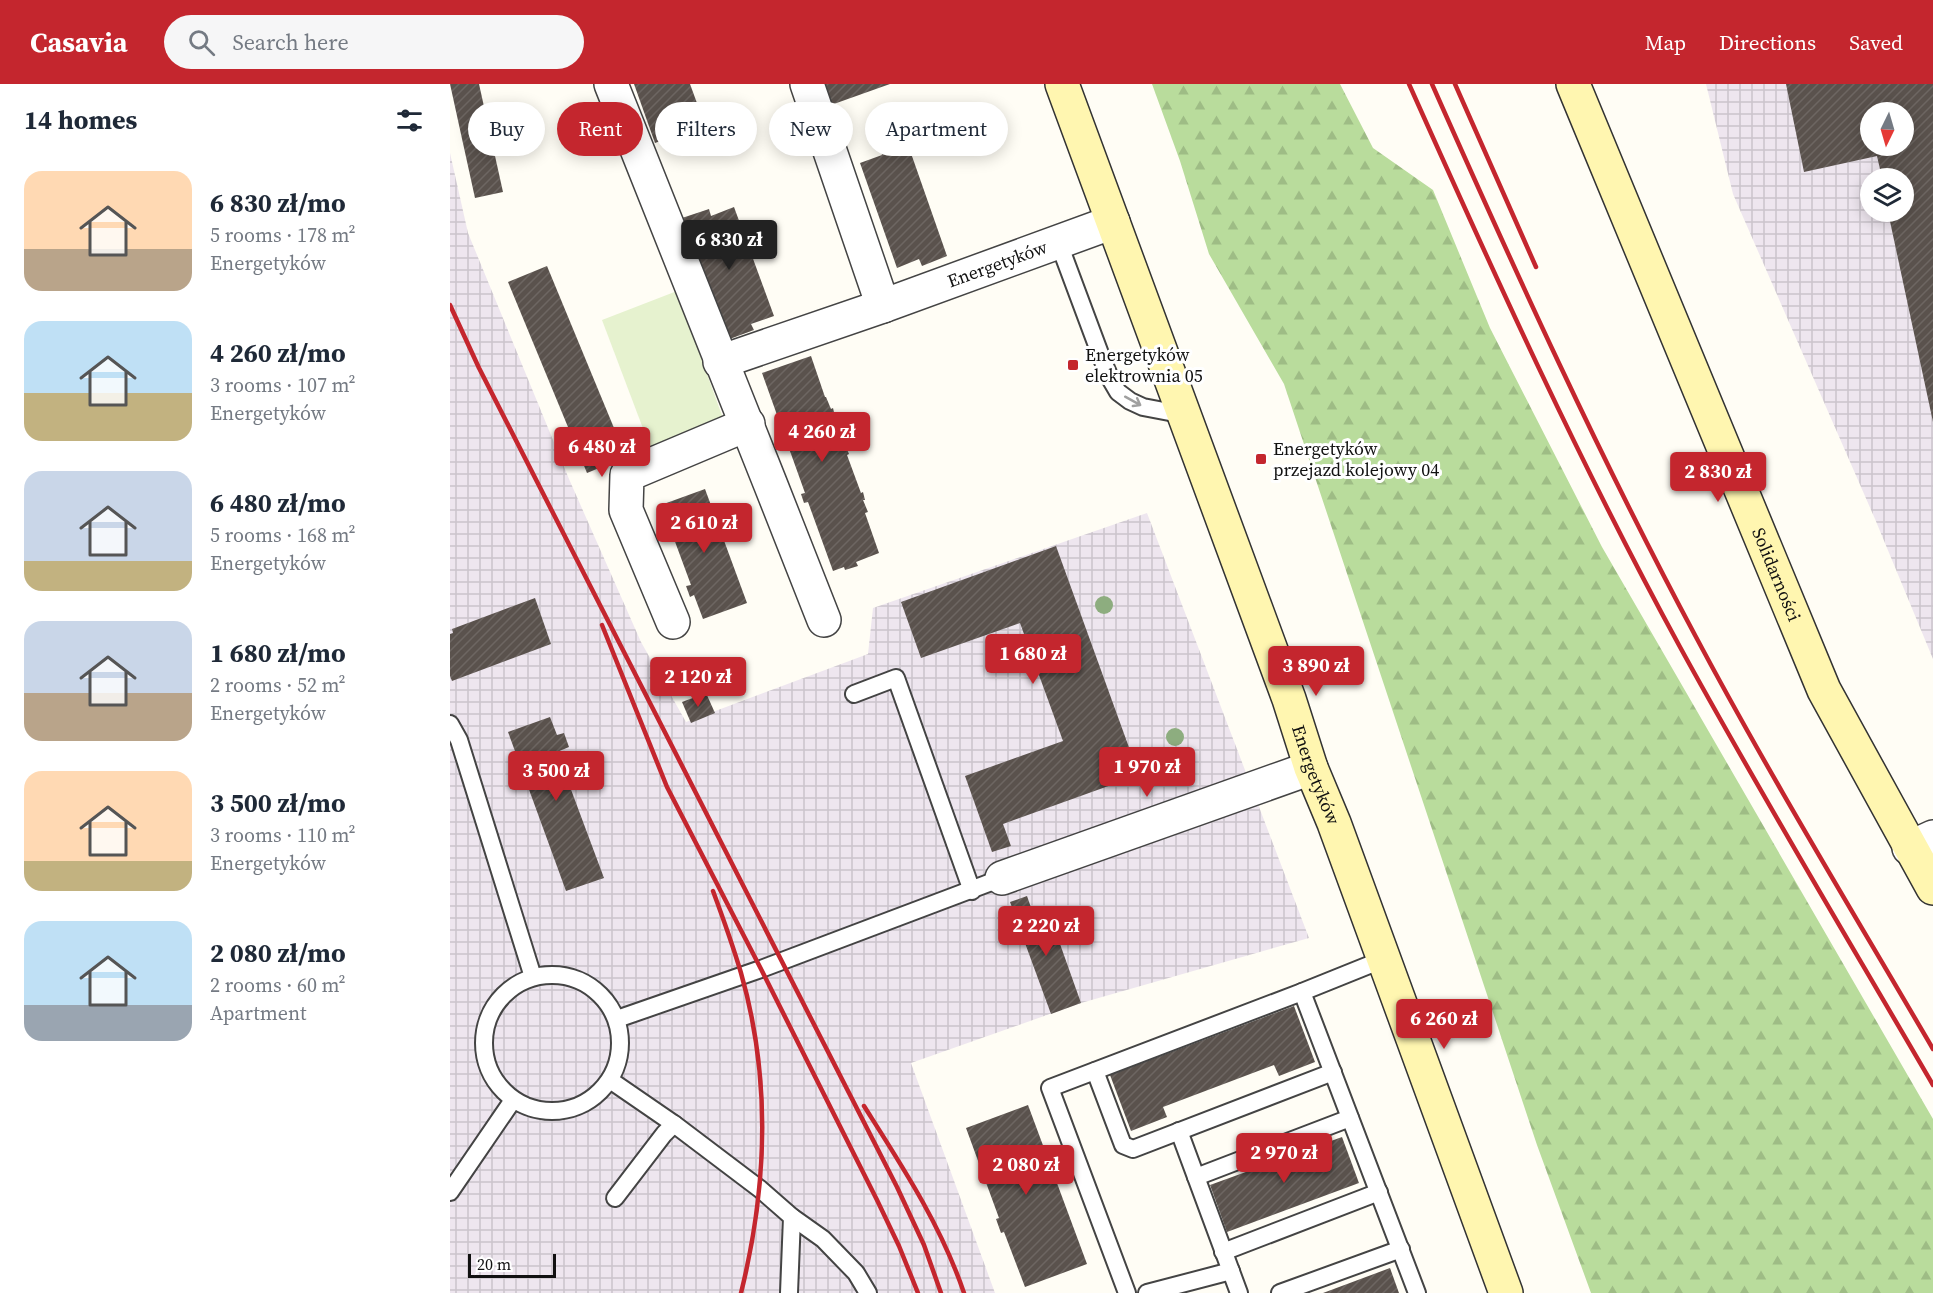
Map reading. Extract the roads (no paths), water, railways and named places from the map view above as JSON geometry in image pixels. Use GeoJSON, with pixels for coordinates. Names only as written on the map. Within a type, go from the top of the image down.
{"type":"FeatureCollection","features":[{"type":"Feature","properties":{"kind":"main road","name":"Energetyków"},"geometry":{"type":"LineString","coordinates":[[1062,84],[1289,699],[1311,768],[1383,959],[1501,1292]]}},
{"type":"Feature","properties":{"kind":"main road","name":"Solidarności"},"geometry":{"type":"LineString","coordinates":[[1573,84],[1824,690],[1921,842],[1933,888]]}},
{"type":"Feature","properties":{"kind":"street"},"geometry":{"type":"LineString","coordinates":[[611,84],[824,620]]}},
{"type":"Feature","properties":{"kind":"street"},"geometry":{"type":"LineString","coordinates":[[807,84],[883,306]]}},
{"type":"Feature","properties":{"kind":"street","name":"Energetyków"},"geometry":{"type":"LineString","coordinates":[[720,362],[883,306],[1113,222]]}},
{"type":"Feature","properties":{"kind":"street"},"geometry":{"type":"LineString","coordinates":[[673,622],[626,510],[627,475],[748,424]]}},
{"type":"Feature","properties":{"kind":"street"},"geometry":{"type":"LineString","coordinates":[[1002,878],[1311,768]]}},
{"type":"Feature","properties":{"kind":"lane"},"geometry":{"type":"LineString","coordinates":[[1058,242],[1110,380],[1118,392],[1143,407],[1185,415]]}},
{"type":"Feature","properties":{"kind":"lane"},"geometry":{"type":"LineString","coordinates":[[854,694],[896,678],[911,707],[919,747],[972,891]]}},
{"type":"Feature","properties":{"kind":"lane"},"geometry":{"type":"LineString","coordinates":[[450,724],[459,740],[533,977]]}},
{"type":"Feature","properties":{"kind":"lane"},"geometry":{"type":"LineString","coordinates":[[616,1019],[761,969],[1002,878]]}},
{"type":"Feature","properties":{"kind":"lane"},"geometry":{"type":"LineString","coordinates":[[1127,1293],[1050,1088],[1383,959]]}},
{"type":"Feature","properties":{"kind":"lane"},"geometry":{"type":"LineString","coordinates":[[554,974],[574,978],[592,987],[606,1001],[616,1019],[620,1035],[617,1066],[610,1080],[600,1092],[588,1102],[573,1108],[558,1112],[542,1111],[513,1100],[497,1084],[487,1064],[483,1043],[487,1021],[497,1002],[513,986],[533,977],[554,974]]}},
{"type":"Feature","properties":{"kind":"lane"},"geometry":{"type":"LineString","coordinates":[[1302,992],[1417,1293]]}},
{"type":"Feature","properties":{"kind":"lane"},"geometry":{"type":"LineString","coordinates":[[1095,1071],[1123,1145],[1133,1149],[1333,1072]]}},
{"type":"Feature","properties":{"kind":"lane"},"geometry":{"type":"LineString","coordinates":[[610,1080],[674,1124],[823,1239],[855,1274],[868,1293]]}},
{"type":"Feature","properties":{"kind":"lane"},"geometry":{"type":"LineString","coordinates":[[450,1192],[513,1100]]}},
{"type":"Feature","properties":{"kind":"lane"},"geometry":{"type":"LineString","coordinates":[[1196,1177],[1350,1118]]}},
{"type":"Feature","properties":{"kind":"lane"},"geometry":{"type":"LineString","coordinates":[[615,1198],[674,1124]]}},
{"type":"Feature","properties":{"kind":"lane"},"geometry":{"type":"LineString","coordinates":[[1179,1131],[1239,1293]]}},
{"type":"Feature","properties":{"kind":"lane"},"geometry":{"type":"LineString","coordinates":[[1223,1252],[1379,1192]]}},
{"type":"Feature","properties":{"kind":"lane"},"geometry":{"type":"LineString","coordinates":[[789,1293],[792,1217]]}},
{"type":"Feature","properties":{"kind":"lane"},"geometry":{"type":"LineString","coordinates":[[1280,1293],[1401,1249]]}},
{"type":"Feature","properties":{"kind":"lane"},"geometry":{"type":"LineString","coordinates":[[1147,1293],[1231,1271]]}},
{"type":"Feature","properties":{"kind":"railway"},"geometry":{"type":"LineString","coordinates":[[1409,84],[1539,368],[1643,578],[1742,757],[1933,1085]]}},
{"type":"Feature","properties":{"kind":"railway"},"geometry":{"type":"LineString","coordinates":[[1432,84],[1559,363],[1660,569],[1753,741],[1933,1049]]}},
{"type":"Feature","properties":{"kind":"railway"},"geometry":{"type":"LineString","coordinates":[[1455,84],[1536,267]]}},
{"type":"Feature","properties":{"kind":"railway"},"geometry":{"type":"LineString","coordinates":[[450,305],[479,368],[897,1187],[924,1245],[941,1293]]}},
{"type":"Feature","properties":{"kind":"railway"},"geometry":{"type":"LineString","coordinates":[[602,625],[667,787],[877,1200],[918,1293]]}},
{"type":"Feature","properties":{"kind":"railway"},"geometry":{"type":"LineString","coordinates":[[713,891],[738,963],[751,1013],[761,1093],[760,1173],[750,1253],[741,1293]]}},
{"type":"Feature","properties":{"kind":"railway"},"geometry":{"type":"LineString","coordinates":[[864,1106],[932,1220],[964,1293]]}},
{"type":"Feature","properties":{"kind":"place","name":"Energetyków elektrownia 05"},"geometry":{"type":"Point","coordinates":[1073,365]}},
{"type":"Feature","properties":{"kind":"place","name":"Energetyków przejazd kolejowy 04"},"geometry":{"type":"Point","coordinates":[1261,459]}}]}
